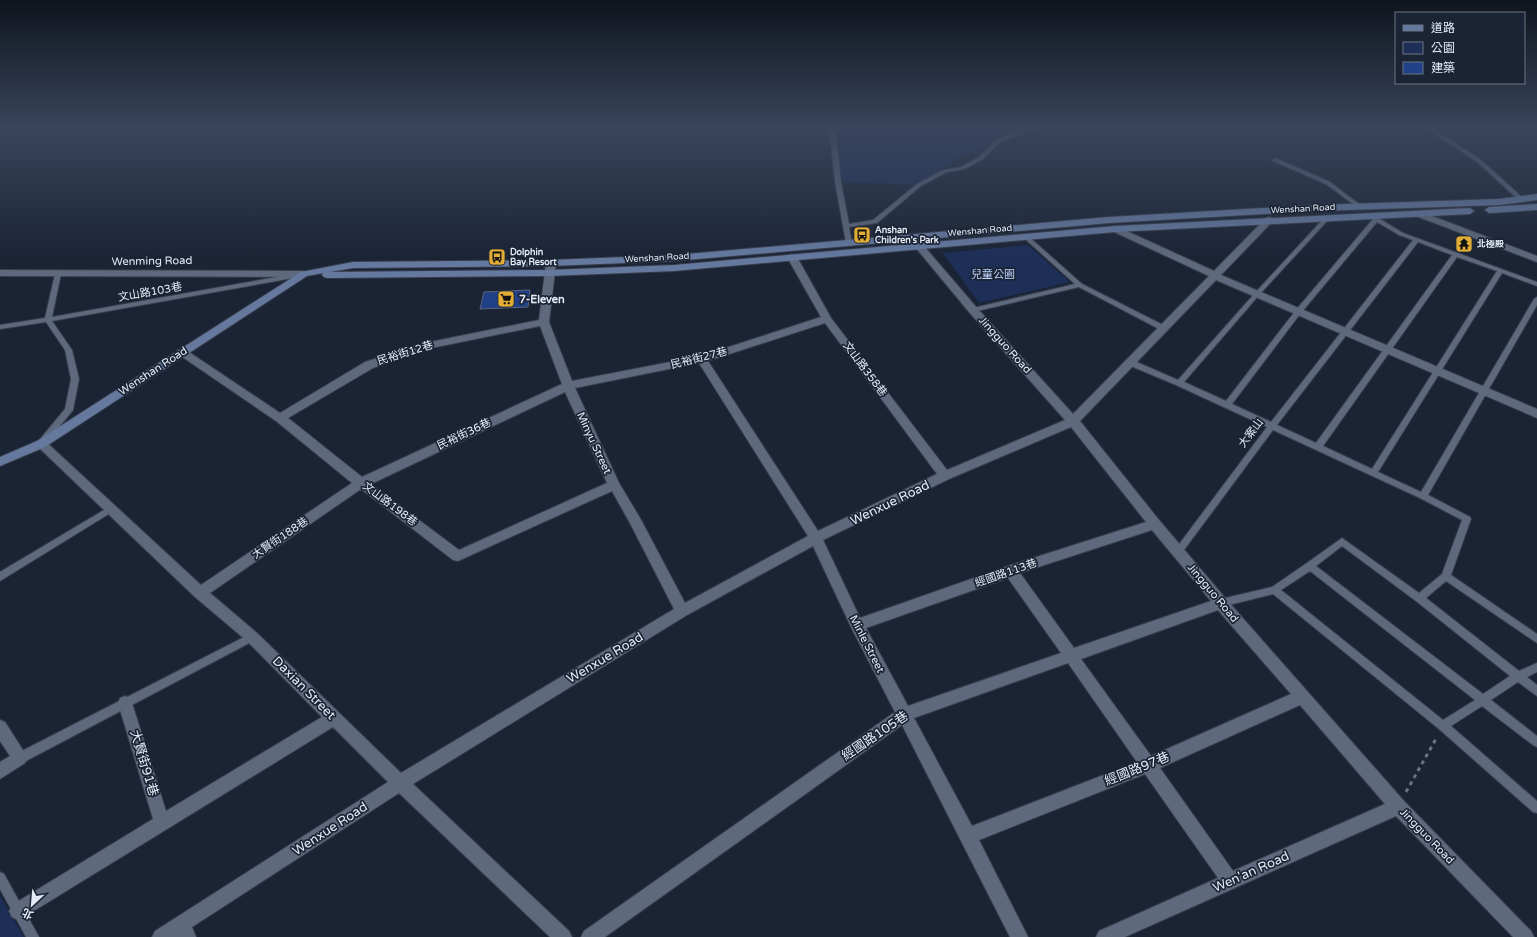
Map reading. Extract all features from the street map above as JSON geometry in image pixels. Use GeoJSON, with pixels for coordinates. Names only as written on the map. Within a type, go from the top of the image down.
{"type":"FeatureCollection","features":[{"type":"Feature","properties":{"kind":"main road","name":"Wenshan Road"},"geometry":{"type":"LineString","coordinates":[[0,462],[41,444],[304,274],[346,276],[550,268],[674,268],[792,257],[916,241],[1360,207],[1499,202],[1537,197]]}},
{"type":"Feature","properties":{"kind":"main road"},"geometry":{"type":"LineString","coordinates":[[1360,207],[1373,217]]}},
{"type":"Feature","properties":{"kind":"main road","name":"Wenshan Road"},"geometry":{"type":"LineString","coordinates":[[550,268],[849,243],[1026,237],[1112,225],[1373,217],[1537,207]]}},
{"type":"Feature","properties":{"kind":"street"},"geometry":{"type":"LineString","coordinates":[[1419,214],[1537,259]]}},
{"type":"Feature","properties":{"kind":"street"},"geometry":{"type":"LineString","coordinates":[[1072,421],[1216,276],[1269,220]]}},
{"type":"Feature","properties":{"kind":"street"},"geometry":{"type":"LineString","coordinates":[[1112,225],[1177,260],[1537,414]]}},
{"type":"Feature","properties":{"kind":"street","name":"Jingguo Road"},"geometry":{"type":"LineString","coordinates":[[916,241],[973,310],[1072,421],[1221,603],[1398,807],[1525,937]]}},
{"type":"Feature","properties":{"kind":"street","name":"文山路358巷"},"geometry":{"type":"LineString","coordinates":[[792,257],[827,319],[945,476]]}},
{"type":"Feature","properties":{"kind":"street","name":"Minyu Street"},"geometry":{"type":"LineString","coordinates":[[550,268],[544,322],[568,386],[614,486],[636,522],[682,611]]}},
{"type":"Feature","properties":{"kind":"street","name":"Wenming Road"},"geometry":{"type":"LineString","coordinates":[[0,273],[58,274],[232,272],[304,274]]}},
{"type":"Feature","properties":{"kind":"street","name":"民裕街27巷"},"geometry":{"type":"LineString","coordinates":[[568,386],[702,359],[827,319]]}},
{"type":"Feature","properties":{"kind":"street","name":"民裕街12巷"},"geometry":{"type":"LineString","coordinates":[[280,418],[369,365],[420,348],[544,322]]}},
{"type":"Feature","properties":{"kind":"street","name":"文山路198巷"},"geometry":{"type":"LineString","coordinates":[[182,352],[280,418],[361,483],[458,556],[614,486]]}},
{"type":"Feature","properties":{"kind":"street","name":"Minle Street"},"geometry":{"type":"LineString","coordinates":[[702,359],[816,538],[857,625],[968,836],[1019,937]]}},
{"type":"Feature","properties":{"kind":"street","name":"民裕街36巷"},"geometry":{"type":"LineString","coordinates":[[361,483],[568,386]]}},
{"type":"Feature","properties":{"kind":"street","name":"Wenxue Road"},"geometry":{"type":"LineString","coordinates":[[161,937],[185,931],[400,783],[682,611],[816,538],[945,476],[1072,421]]}},
{"type":"Feature","properties":{"kind":"street","name":"Daxian Street"},"geometry":{"type":"LineString","coordinates":[[41,444],[109,510],[200,593],[252,637],[400,783],[563,937]]}},
{"type":"Feature","properties":{"kind":"street","name":"大賢街188巷"},"geometry":{"type":"LineString","coordinates":[[200,593],[361,483]]}},
{"type":"Feature","properties":{"kind":"street","name":"經國路113巷"},"geometry":{"type":"LineString","coordinates":[[857,625],[1011,571],[1155,524]]}},
{"type":"Feature","properties":{"kind":"street"},"geometry":{"type":"LineString","coordinates":[[1011,571],[1230,881]]}},
{"type":"Feature","properties":{"kind":"street","name":"經國路105巷"},"geometry":{"type":"LineString","coordinates":[[590,937],[903,715],[1221,603]]}},
{"type":"Feature","properties":{"kind":"street","name":"經國路97巷"},"geometry":{"type":"LineString","coordinates":[[968,836],[1149,765],[1303,696]]}},
{"type":"Feature","properties":{"kind":"street","name":"大賢街91巷"},"geometry":{"type":"LineString","coordinates":[[125,703],[162,823]]}},
{"type":"Feature","properties":{"kind":"street"},"geometry":{"type":"LineString","coordinates":[[18,911],[334,718]]}},
{"type":"Feature","properties":{"kind":"street"},"geometry":{"type":"LineString","coordinates":[[0,727],[20,758],[0,771]]}},
{"type":"Feature","properties":{"kind":"street","name":"Wen'an Road"},"geometry":{"type":"LineString","coordinates":[[1105,937],[1398,807]]}},
{"type":"Feature","properties":{"kind":"lane"},"geometry":{"type":"LineString","coordinates":[[837,171],[849,243]]}},
{"type":"Feature","properties":{"kind":"lane"},"geometry":{"type":"LineString","coordinates":[[846,226],[875,222],[920,185],[947,171]]}},
{"type":"Feature","properties":{"kind":"lane"},"geometry":{"type":"LineString","coordinates":[[1300,171],[1328,183],[1360,207]]}},
{"type":"Feature","properties":{"kind":"lane"},"geometry":{"type":"LineString","coordinates":[[1490,171],[1521,199]]}},
{"type":"Feature","properties":{"kind":"lane"},"geometry":{"type":"LineString","coordinates":[[1227,405],[1373,217],[1400,234],[1537,284]]}},
{"type":"Feature","properties":{"kind":"lane"},"geometry":{"type":"LineString","coordinates":[[1179,383],[1257,294],[1327,218]]}},
{"type":"Feature","properties":{"kind":"lane"},"geometry":{"type":"LineString","coordinates":[[1026,237],[1080,285],[1163,328]]}},
{"type":"Feature","properties":{"kind":"lane","name":"大案山"},"geometry":{"type":"LineString","coordinates":[[1178,552],[1272,426],[1416,240]]}},
{"type":"Feature","properties":{"kind":"lane"},"geometry":{"type":"LineString","coordinates":[[1318,447],[1456,254]]}},
{"type":"Feature","properties":{"kind":"lane"},"geometry":{"type":"LineString","coordinates":[[1373,473],[1500,271]]}},
{"type":"Feature","properties":{"kind":"lane"},"geometry":{"type":"LineString","coordinates":[[41,444],[69,410],[75,379],[68,350],[48,320],[58,274]]}},
{"type":"Feature","properties":{"kind":"lane","name":"文山路103巷"},"geometry":{"type":"LineString","coordinates":[[0,327],[48,320],[304,274]]}},
{"type":"Feature","properties":{"kind":"lane"},"geometry":{"type":"LineString","coordinates":[[973,310],[1080,285]]}},
{"type":"Feature","properties":{"kind":"lane"},"geometry":{"type":"LineString","coordinates":[[1423,496],[1537,298]]}},
{"type":"Feature","properties":{"kind":"lane"},"geometry":{"type":"LineString","coordinates":[[1129,362],[1179,383],[1318,447],[1423,496],[1467,519],[1446,576],[1419,598]]}},
{"type":"Feature","properties":{"kind":"lane"},"geometry":{"type":"LineString","coordinates":[[0,577],[109,510]]}},
{"type":"Feature","properties":{"kind":"lane"},"geometry":{"type":"LineString","coordinates":[[1221,603],[1274,590],[1310,566],[1342,541],[1419,598],[1517,677],[1537,691]]}},
{"type":"Feature","properties":{"kind":"lane"},"geometry":{"type":"LineString","coordinates":[[1310,566],[1482,701],[1537,742]]}},
{"type":"Feature","properties":{"kind":"lane"},"geometry":{"type":"LineString","coordinates":[[1446,576],[1537,639]]}},
{"type":"Feature","properties":{"kind":"lane"},"geometry":{"type":"LineString","coordinates":[[1274,590],[1443,726],[1537,808]]}},
{"type":"Feature","properties":{"kind":"lane"},"geometry":{"type":"LineString","coordinates":[[20,758],[252,637]]}},
{"type":"Feature","properties":{"kind":"lane"},"geometry":{"type":"LineString","coordinates":[[1443,726],[1517,677],[1537,667]]}},
{"type":"Feature","properties":{"kind":"lane"},"geometry":{"type":"LineString","coordinates":[[0,878],[33,937]]}},
{"type":"Feature","properties":{"kind":"path"},"geometry":{"type":"LineString","coordinates":[[1398,807],[1443,726]]}},
{"type":"Feature","properties":{"kind":"green space"},"geometry":{"type":"Polygon","coordinates":[[[837,171],[940,171],[919,185],[838,182],[837,171]]]}},
{"type":"Feature","properties":{"kind":"green space","name":"兒童公園"},"geometry":{"type":"Polygon","coordinates":[[[1028,245],[1070,282],[979,303],[943,253],[1028,245]]]}},
{"type":"Feature","properties":{"kind":"green space"},"geometry":{"type":"Polygon","coordinates":[[[0,896],[24,937],[0,937],[0,896]]]}},
{"type":"Feature","properties":{"kind":"building","name":"7-Eleven"},"geometry":{"type":"Polygon","coordinates":[[[530,290],[528,307],[480,309],[484,292],[530,290]]]}},
{"type":"Feature","properties":{"kind":"place","name":"Anshan Children's Park"},"geometry":{"type":"Point","coordinates":[862,235]}},
{"type":"Feature","properties":{"kind":"place","name":"北極殿"},"geometry":{"type":"Point","coordinates":[1464,244]}},
{"type":"Feature","properties":{"kind":"place","name":"Dolphin Bay Resort"},"geometry":{"type":"Point","coordinates":[497,257]}},
{"type":"Feature","properties":{"kind":"place","name":"7-Eleven"},"geometry":{"type":"Point","coordinates":[506,299]}}]}
